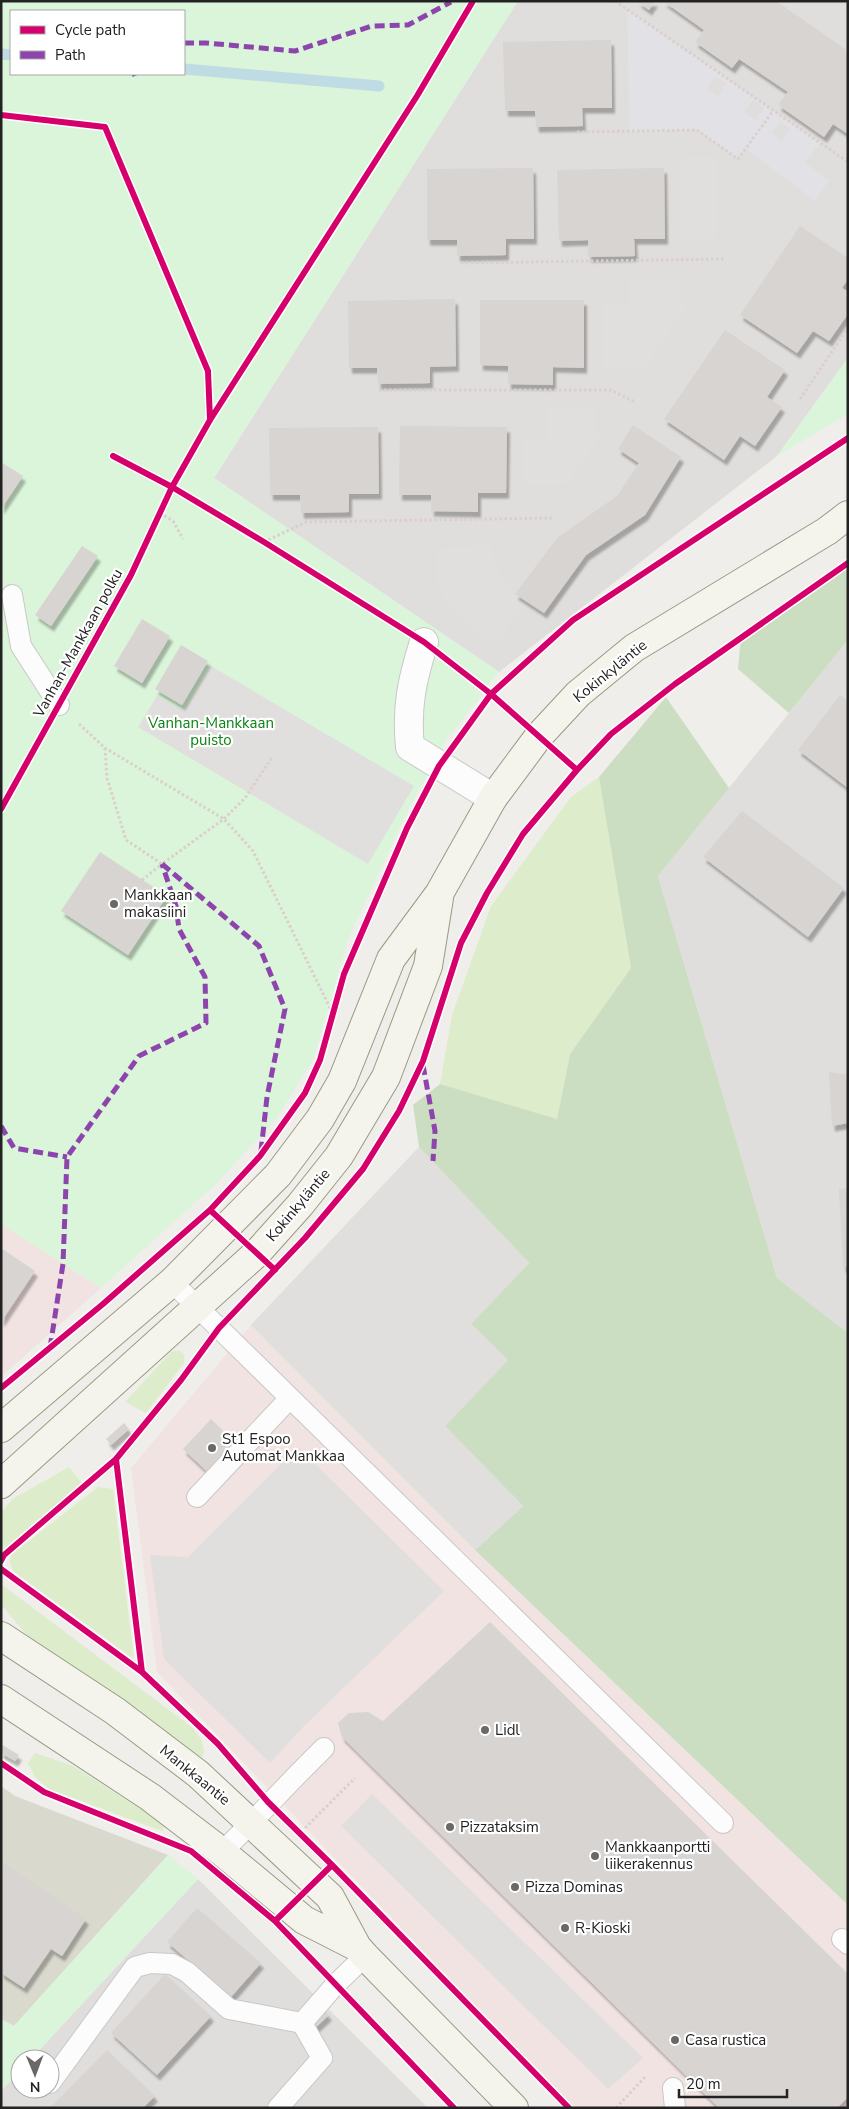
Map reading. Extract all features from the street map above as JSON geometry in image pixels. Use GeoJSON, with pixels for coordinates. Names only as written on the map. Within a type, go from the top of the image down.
{"type":"FeatureCollection","features":[{"type":"Feature","properties":{"kind":"main road","name":"Kokinkyläntie"},"geometry":{"type":"LineString","coordinates":[[1,1428],[172,1282],[278,1175],[320,1119],[342,1081],[391,958],[440,894],[493,798],[539,736],[578,694],[643,643],[827,531],[848,515]]}},
{"type":"Feature","properties":{"kind":"main road","name":"Kokinkyläntie"},"geometry":{"type":"LineString","coordinates":[[5,1475],[198,1308],[257,1253],[300,1205],[339,1156],[386,1077],[428,966],[440,894]]}},
{"type":"Feature","properties":{"kind":"main road","name":"Mankkaantie"},"geometry":{"type":"LineString","coordinates":[[1,1636],[115,1712],[198,1774],[260,1812],[330,1897],[361,1952],[514,2108]]}},
{"type":"Feature","properties":{"kind":"main road","name":"Mankkaantie"},"geometry":{"type":"LineString","coordinates":[[1,1699],[150,1797],[222,1852],[304,1920],[361,1952]]}},
{"type":"Feature","properties":{"kind":"street"},"geometry":{"type":"LineString","coordinates":[[424,642],[412,679],[407,717],[410,747],[493,798]]}},
{"type":"Feature","properties":{"kind":"lane"},"geometry":{"type":"LineString","coordinates":[[12,595],[21,646],[59,705]]}},
{"type":"Feature","properties":{"kind":"lane"},"geometry":{"type":"LineString","coordinates":[[172,1282],[723,1823]]}},
{"type":"Feature","properties":{"kind":"lane"},"geometry":{"type":"LineString","coordinates":[[198,1497],[290,1398]]}},
{"type":"Feature","properties":{"kind":"lane"},"geometry":{"type":"LineString","coordinates":[[222,1852],[324,1748]]}},
{"type":"Feature","properties":{"kind":"lane"},"geometry":{"type":"LineString","coordinates":[[302,2023],[361,1952]]}},
{"type":"Feature","properties":{"kind":"lane"},"geometry":{"type":"LineString","coordinates":[[60,2069],[136,1967],[150,1963],[172,1964],[188,1972],[229,2009],[302,2023],[322,2058],[278,2108]]}},
{"type":"Feature","properties":{"kind":"lane"},"geometry":{"type":"LineString","coordinates":[[673,2088],[675,2108]]}},
{"type":"Feature","properties":{"kind":"path"},"geometry":{"type":"LineString","coordinates":[[615,1],[848,162]]}},
{"type":"Feature","properties":{"kind":"path"},"geometry":{"type":"LineString","coordinates":[[577,132],[697,130],[738,158],[773,111]]}},
{"type":"Feature","properties":{"kind":"path"},"geometry":{"type":"LineString","coordinates":[[460,263],[724,259]]}},
{"type":"Feature","properties":{"kind":"path"},"geometry":{"type":"LineString","coordinates":[[800,399],[848,328]]}},
{"type":"Feature","properties":{"kind":"path"},"geometry":{"type":"LineString","coordinates":[[379,390],[611,390],[634,402]]}},
{"type":"Feature","properties":{"kind":"path"},"geometry":{"type":"LineString","coordinates":[[156,522],[164,504]]}},
{"type":"Feature","properties":{"kind":"path"},"geometry":{"type":"LineString","coordinates":[[160,513],[173,521],[183,539]]}},
{"type":"Feature","properties":{"kind":"path"},"geometry":{"type":"LineString","coordinates":[[264,542],[306,522],[554,518]]}},
{"type":"Feature","properties":{"kind":"path"},"geometry":{"type":"LineString","coordinates":[[256,536],[272,547]]}},
{"type":"Feature","properties":{"kind":"path"},"geometry":{"type":"LineString","coordinates":[[59,705],[105,748],[224,819],[253,851],[333,1014]]}},
{"type":"Feature","properties":{"kind":"path"},"geometry":{"type":"LineString","coordinates":[[105,748],[107,778],[126,840],[162,864]]}},
{"type":"Feature","properties":{"kind":"path"},"geometry":{"type":"LineString","coordinates":[[142,880],[224,819],[245,798],[273,756]]}},
{"type":"Feature","properties":{"kind":"path"},"geometry":{"type":"LineString","coordinates":[[330,1023],[335,1006]]}},
{"type":"Feature","properties":{"kind":"path"},"geometry":{"type":"LineString","coordinates":[[260,1812],[299,1834],[355,1778]]}},
{"type":"Feature","properties":{"kind":"path"},"geometry":{"type":"LineString","coordinates":[[616,2108],[648,2075]]}},
{"type":"Feature","properties":{"kind":"shaded area"},"geometry":{"type":"Polygon","coordinates":[[[518,1],[848,1],[848,358],[777,456],[499,672],[214,478],[518,1]]]}},
{"type":"Feature","properties":{"kind":"shaded area"},"geometry":{"type":"Polygon","coordinates":[[[627,9],[820,143],[805,163],[829,180],[815,201],[746,149],[738,159],[697,130],[630,132],[627,9]],[[715,76],[707,88],[718,96],[726,84],[715,76]],[[753,100],[744,112],[755,120],[764,108],[753,100]],[[780,121],[771,133],[782,141],[790,129],[780,121]]]}},
{"type":"Feature","properties":{"kind":"shaded area"},"geometry":{"type":"Polygon","coordinates":[[[681,157],[716,157],[716,238],[681,238],[681,157]]]}},
{"type":"Feature","properties":{"kind":"shaded area"},"geometry":{"type":"Polygon","coordinates":[[[679,278],[680,303],[688,303],[644,369],[603,369],[603,304],[630,304],[630,279],[679,278]]]}},
{"type":"Feature","properties":{"kind":"shaded area"},"geometry":{"type":"Polygon","coordinates":[[[595,407],[595,432],[602,433],[567,484],[523,485],[523,440],[548,440],[548,408],[595,407]]]}},
{"type":"Feature","properties":{"kind":"shaded area"},"geometry":{"type":"Polygon","coordinates":[[[490,545],[495,566],[515,594],[529,603],[493,644],[464,622],[444,600],[437,580],[437,549],[490,545]]]}},
{"type":"Feature","properties":{"kind":"shaded area"},"geometry":{"type":"Polygon","coordinates":[[[848,640],[848,1333],[777,1278],[658,876],[848,640]]]}},
{"type":"Feature","properties":{"kind":"shaded area"},"geometry":{"type":"Polygon","coordinates":[[[211,666],[414,786],[368,864],[138,727],[157,696],[184,711],[211,666]]]}},
{"type":"Feature","properties":{"kind":"shaded area"},"geometry":{"type":"Polygon","coordinates":[[[419,1147],[529,1263],[475,1550],[848,1905],[848,2108],[573,2108],[157,1672],[131,1468],[251,1325],[419,1147]]]}},
{"type":"Feature","properties":{"kind":"shaded area"},"geometry":{"type":"Polygon","coordinates":[[[419,1147],[529,1263],[471,1324],[508,1360],[445,1426],[523,1506],[475,1550],[251,1325],[419,1147]]]}},
{"type":"Feature","properties":{"kind":"shaded area"},"geometry":{"type":"Polygon","coordinates":[[[1,1224],[101,1288],[1,1377],[1,1224]]]}},
{"type":"Feature","properties":{"kind":"shaded area"},"geometry":{"type":"Polygon","coordinates":[[[298,1447],[444,1591],[304,1726],[270,1763],[164,1659],[150,1555],[188,1557],[298,1447]]]}},
{"type":"Feature","properties":{"kind":"shaded area"},"geometry":{"type":"Polygon","coordinates":[[[1,1786],[15,1796],[168,1855],[14,2026],[1,2019],[1,1786]]]}},
{"type":"Feature","properties":{"kind":"shaded area"},"geometry":{"type":"Polygon","coordinates":[[[372,1794],[643,2058],[608,2089],[341,1826],[372,1794]]]}},
{"type":"Feature","properties":{"kind":"shaded area"},"geometry":{"type":"Polygon","coordinates":[[[198,1879],[428,2108],[1,2108],[1,2091],[10,2082],[10,2099],[60,2099],[60,2049],[40,2049],[198,1879]]]}},
{"type":"Feature","properties":{"kind":"green space","name":"Vanhan-Mankkaan puisto"},"geometry":{"type":"Polygon","coordinates":[[[1,1],[518,1],[214,478],[499,672],[444,743],[405,816],[348,940],[313,1060],[277,1118],[217,1183],[101,1288],[1,1224],[1,1]]]}},
{"type":"Feature","properties":{"kind":"green space"},"geometry":{"type":"Polygon","coordinates":[[[848,358],[848,414],[777,456],[848,358]]]}},
{"type":"Feature","properties":{"kind":"green space"},"geometry":{"type":"Polygon","coordinates":[[[848,563],[848,640],[789,713],[738,669],[741,636],[848,563]]]}},
{"type":"Feature","properties":{"kind":"green space"},"geometry":{"type":"Polygon","coordinates":[[[666,697],[729,788],[658,876],[777,1278],[848,1333],[848,1905],[475,1550],[523,1506],[445,1426],[508,1360],[471,1324],[529,1263],[419,1147],[413,1105],[440,1084],[557,1119],[570,1054],[631,968],[599,777],[666,697]]]}},
{"type":"Feature","properties":{"kind":"green space"},"geometry":{"type":"Polygon","coordinates":[[[599,777],[631,968],[570,1054],[557,1119],[440,1084],[452,1015],[491,906],[571,797],[599,777]]]}},
{"type":"Feature","properties":{"kind":"green space"},"geometry":{"type":"Polygon","coordinates":[[[172,1351],[180,1351],[184,1355],[184,1363],[146,1413],[125,1402],[172,1351]]]}},
{"type":"Feature","properties":{"kind":"green space"},"geometry":{"type":"Polygon","coordinates":[[[69,1467],[82,1483],[1,1553],[1,1512],[14,1498],[69,1467]]]}},
{"type":"Feature","properties":{"kind":"green space"},"geometry":{"type":"Polygon","coordinates":[[[98,1487],[113,1489],[134,1659],[13,1571],[10,1563],[11,1555],[98,1487]]]}},
{"type":"Feature","properties":{"kind":"green space"},"geometry":{"type":"Polygon","coordinates":[[[1,1584],[193,1728],[202,1741],[204,1752],[201,1758],[46,1657],[1,1605],[1,1584]]]}},
{"type":"Feature","properties":{"kind":"green space"},"geometry":{"type":"Polygon","coordinates":[[[35,1753],[73,1766],[166,1825],[162,1831],[49,1789],[35,1777],[28,1763],[35,1753]]]}},
{"type":"Feature","properties":{"kind":"green space"},"geometry":{"type":"Polygon","coordinates":[[[168,1855],[198,1879],[40,2049],[10,2049],[10,2082],[1,2091],[1,2019],[14,2026],[168,1855]]]}},
{"type":"Feature","properties":{"kind":"building"},"geometry":{"type":"Polygon","coordinates":[[[637,1],[655,1],[649,10],[637,1]]]}},
{"type":"Feature","properties":{"kind":"building"},"geometry":{"type":"Polygon","coordinates":[[[663,1],[776,1],[848,51],[848,134],[833,124],[824,137],[778,105],[788,92],[739,59],[732,68],[695,42],[704,30],[663,1]]]}},
{"type":"Feature","properties":{"kind":"building"},"geometry":{"type":"Polygon","coordinates":[[[611,40],[612,108],[582,108],[583,126],[536,127],[535,111],[505,111],[503,42],[611,40]]]}},
{"type":"Feature","properties":{"kind":"building"},"geometry":{"type":"Polygon","coordinates":[[[533,168],[534,239],[506,239],[506,255],[457,256],[457,240],[427,240],[427,169],[533,168]]]}},
{"type":"Feature","properties":{"kind":"building"},"geometry":{"type":"Polygon","coordinates":[[[664,168],[665,239],[634,239],[635,256],[588,257],[588,240],[559,241],[557,170],[664,168]]]}},
{"type":"Feature","properties":{"kind":"building"},"geometry":{"type":"Polygon","coordinates":[[[800,226],[848,258],[848,279],[842,288],[848,292],[848,314],[829,341],[813,331],[797,353],[740,315],[800,226]]]}},
{"type":"Feature","properties":{"kind":"building"},"geometry":{"type":"Polygon","coordinates":[[[455,299],[456,366],[430,367],[430,383],[378,384],[377,368],[349,368],[348,301],[455,299]]]}},
{"type":"Feature","properties":{"kind":"building"},"geometry":{"type":"Polygon","coordinates":[[[480,300],[584,300],[584,368],[553,367],[553,385],[508,384],[508,366],[480,365],[480,300]]]}},
{"type":"Feature","properties":{"kind":"building"},"geometry":{"type":"Polygon","coordinates":[[[725,330],[785,370],[767,397],[782,407],[755,446],[740,436],[724,460],[664,419],[725,330]]]}},
{"type":"Feature","properties":{"kind":"building"},"geometry":{"type":"Polygon","coordinates":[[[633,425],[681,457],[645,515],[586,555],[544,613],[515,594],[557,538],[617,496],[639,463],[618,449],[633,425]]]}},
{"type":"Feature","properties":{"kind":"building"},"geometry":{"type":"Polygon","coordinates":[[[400,426],[507,427],[506,493],[478,493],[478,512],[431,511],[431,495],[399,495],[400,426]]]}},
{"type":"Feature","properties":{"kind":"building"},"geometry":{"type":"Polygon","coordinates":[[[378,427],[379,494],[349,494],[349,512],[301,513],[300,495],[270,495],[269,428],[378,427]]]}},
{"type":"Feature","properties":{"kind":"building"},"geometry":{"type":"Polygon","coordinates":[[[1,462],[23,476],[1,509],[1,462]]]}},
{"type":"Feature","properties":{"kind":"building"},"geometry":{"type":"Polygon","coordinates":[[[82,546],[98,556],[51,626],[35,615],[82,546]]]}},
{"type":"Feature","properties":{"kind":"building"},"geometry":{"type":"Polygon","coordinates":[[[142,619],[170,636],[142,683],[114,666],[142,619]]]}},
{"type":"Feature","properties":{"kind":"building"},"geometry":{"type":"Polygon","coordinates":[[[181,645],[208,661],[182,705],[155,689],[181,645]]]}},
{"type":"Feature","properties":{"kind":"building"},"geometry":{"type":"Polygon","coordinates":[[[840,695],[848,701],[848,788],[798,750],[840,695]]]}},
{"type":"Feature","properties":{"kind":"building"},"geometry":{"type":"Polygon","coordinates":[[[742,811],[844,888],[808,937],[703,857],[742,811]]]}},
{"type":"Feature","properties":{"kind":"building","name":"Mankkaan makasiini"},"geometry":{"type":"Polygon","coordinates":[[[100,852],[167,896],[128,955],[61,911],[100,852]]]}},
{"type":"Feature","properties":{"kind":"building"},"geometry":{"type":"Polygon","coordinates":[[[829,1072],[848,1075],[848,1123],[832,1126],[829,1072]]]}},
{"type":"Feature","properties":{"kind":"building"},"geometry":{"type":"Polygon","coordinates":[[[848,1188],[848,1267],[843,1267],[839,1189],[848,1188]]]}},
{"type":"Feature","properties":{"kind":"building"},"geometry":{"type":"Polygon","coordinates":[[[1,1248],[35,1271],[1,1322],[1,1248]]]}},
{"type":"Feature","properties":{"kind":"building","name":"St1 Espoo Automat Mankkaa"},"geometry":{"type":"Polygon","coordinates":[[[211,1419],[240,1447],[212,1476],[183,1449],[211,1419]]]}},
{"type":"Feature","properties":{"kind":"building"},"geometry":{"type":"Polygon","coordinates":[[[124,1423],[129,1429],[111,1445],[106,1439],[124,1423]]]}},
{"type":"Feature","properties":{"kind":"building","name":"Mankkaanportti liikerakennus"},"geometry":{"type":"Polygon","coordinates":[[[490,1622],[848,1974],[848,2097],[837,2108],[719,2108],[342,1737],[338,1723],[349,1713],[368,1712],[383,1721],[490,1622]]]}},
{"type":"Feature","properties":{"kind":"building"},"geometry":{"type":"Polygon","coordinates":[[[1,1744],[19,1755],[15,1761],[1,1753],[1,1744]]]}},
{"type":"Feature","properties":{"kind":"building"},"geometry":{"type":"Polygon","coordinates":[[[1,1861],[86,1919],[62,1956],[51,1949],[24,1988],[1,1973],[1,1861]]]}},
{"type":"Feature","properties":{"kind":"building"},"geometry":{"type":"Polygon","coordinates":[[[197,1908],[261,1963],[231,1997],[167,1942],[197,1908]]]}},
{"type":"Feature","properties":{"kind":"building"},"geometry":{"type":"Polygon","coordinates":[[[165,1974],[211,2016],[157,2075],[111,2033],[165,1974]]]}},
{"type":"Feature","properties":{"kind":"building"},"geometry":{"type":"Polygon","coordinates":[[[320,2006],[329,2015],[314,2029],[306,2022],[320,2006]]]}},
{"type":"Feature","properties":{"kind":"building"},"geometry":{"type":"Polygon","coordinates":[[[107,2050],[155,2096],[143,2108],[50,2108],[107,2050]]]}},
{"type":"Feature","properties":{"kind":"waterway"},"geometry":{"type":"LineString","coordinates":[[1,54],[10,55]]}},
{"type":"Feature","properties":{"kind":"waterway"},"geometry":{"type":"LineString","coordinates":[[185,69],[379,86]]}},
{"type":"Feature","properties":{"kind":"marked path"},"geometry":{"type":"LineString","coordinates":[[185,43],[206,43],[295,51],[372,26],[408,25],[451,2]]}},
{"type":"Feature","properties":{"kind":"marked path"},"geometry":{"type":"LineString","coordinates":[[162,864],[259,946],[285,1009],[267,1097],[261,1151]]}},
{"type":"Feature","properties":{"kind":"marked path"},"geometry":{"type":"LineString","coordinates":[[50,1348],[63,1264],[67,1157],[139,1056],[206,1023],[205,977],[179,929],[176,906],[162,864]]}},
{"type":"Feature","properties":{"kind":"marked path"},"geometry":{"type":"LineString","coordinates":[[423,1065],[435,1131],[433,1161]]}},
{"type":"Feature","properties":{"kind":"marked path"},"geometry":{"type":"LineString","coordinates":[[1,1126],[14,1148],[67,1157]]}},
{"type":"Feature","properties":{"kind":"cycle path","name":"Vanhan-Mankkaan polku"},"geometry":{"type":"LineString","coordinates":[[1,809],[131,575],[172,487],[210,420],[417,96],[473,1]]}},
{"type":"Feature","properties":{"kind":"cycle path"},"geometry":{"type":"LineString","coordinates":[[1,115],[105,127],[208,371],[210,420]]}},
{"type":"Feature","properties":{"kind":"cycle path"},"geometry":{"type":"LineString","coordinates":[[1,1388],[103,1304],[210,1210],[260,1156],[305,1093],[320,1060],[344,974],[407,828],[439,766],[491,694],[573,620],[848,438]]}},
{"type":"Feature","properties":{"kind":"cycle path"},"geometry":{"type":"LineString","coordinates":[[113,456],[172,487],[264,542],[424,642],[491,694],[577,770]]}},
{"type":"Feature","properties":{"kind":"cycle path"},"geometry":{"type":"LineString","coordinates":[[1,1561],[4,1555],[116,1459],[181,1380],[219,1328],[305,1238],[363,1169],[399,1111],[423,1061],[461,943],[487,893],[523,834],[577,770],[611,734],[675,684],[848,563]]}},
{"type":"Feature","properties":{"kind":"cycle path"},"geometry":{"type":"LineString","coordinates":[[210,1210],[275,1270]]}},
{"type":"Feature","properties":{"kind":"cycle path"},"geometry":{"type":"LineString","coordinates":[[116,1459],[142,1672]]}},
{"type":"Feature","properties":{"kind":"cycle path"},"geometry":{"type":"LineString","coordinates":[[1,1569],[142,1672],[218,1744],[268,1802],[569,2108]]}},
{"type":"Feature","properties":{"kind":"cycle path"},"geometry":{"type":"LineString","coordinates":[[1,1763],[44,1792],[191,1851],[275,1921],[454,2108]]}},
{"type":"Feature","properties":{"kind":"cycle path"},"geometry":{"type":"LineString","coordinates":[[275,1921],[332,1865]]}},
{"type":"Feature","properties":{"kind":"place","name":"Mankkaan makasiini"},"geometry":{"type":"Point","coordinates":[114,904]}},
{"type":"Feature","properties":{"kind":"place","name":"St1 Espoo Automat Mankkaa"},"geometry":{"type":"Point","coordinates":[212,1448]}},
{"type":"Feature","properties":{"kind":"place","name":"Lidl"},"geometry":{"type":"Point","coordinates":[485,1730]}},
{"type":"Feature","properties":{"kind":"place","name":"Pizzataksim"},"geometry":{"type":"Point","coordinates":[450,1827]}},
{"type":"Feature","properties":{"kind":"place","name":"Mankkaanportti liikerakennus"},"geometry":{"type":"Point","coordinates":[595,1856]}},
{"type":"Feature","properties":{"kind":"place","name":"Pizza Dominas"},"geometry":{"type":"Point","coordinates":[515,1887]}},
{"type":"Feature","properties":{"kind":"place","name":"R-Kioski"},"geometry":{"type":"Point","coordinates":[565,1928]}},
{"type":"Feature","properties":{"kind":"place","name":"Casa rustica"},"geometry":{"type":"Point","coordinates":[675,2040]}}]}
